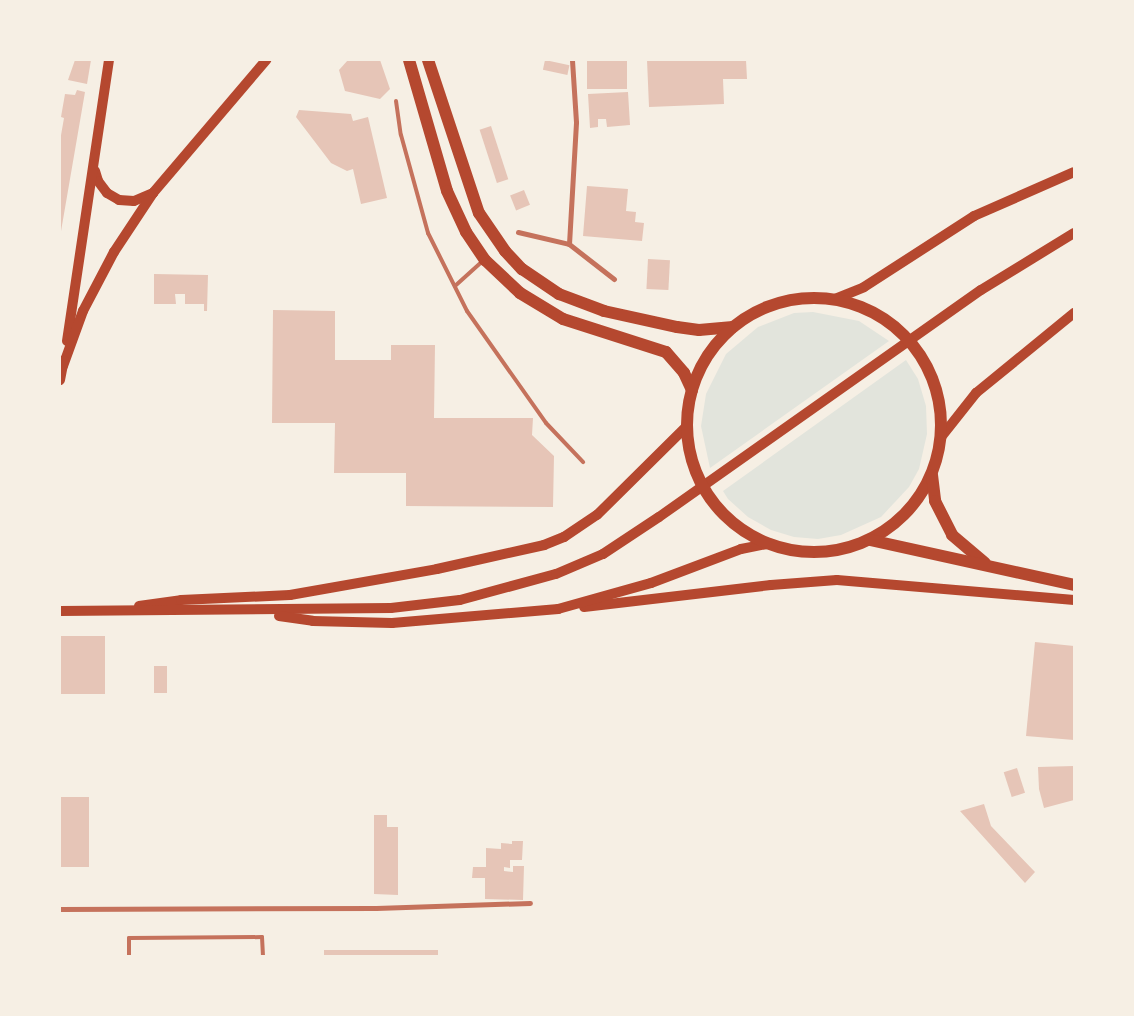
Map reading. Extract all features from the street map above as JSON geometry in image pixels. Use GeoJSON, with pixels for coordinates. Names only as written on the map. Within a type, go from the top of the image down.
{"type":"FeatureCollection","features":[{"type":"Feature","properties":{"kind":"highway"},"geometry":{"type":"LineString","coordinates":[[409,60],[447,191],[466,232],[485,260],[520,294],[564,319],[666,352],[684,373],[692,390]]}},
{"type":"Feature","properties":{"kind":"highway"},"geometry":{"type":"LineString","coordinates":[[428,60],[476,206],[490,232],[522,269],[559,294],[604,311],[684,328],[733,327]]}},
{"type":"Feature","properties":{"kind":"highway"},"geometry":{"type":"LineString","coordinates":[[813,297],[835,299],[872,312],[892,324],[915,346],[931,374],[938,396],[942,436],[932,474],[907,513],[870,540],[845,550],[818,553],[791,551],[766,544],[740,529],[717,508],[706,492],[690,456],[687,426],[692,390],[710,352],[733,327],[750,314],[777,303],[813,297]]}},
{"type":"Feature","properties":{"kind":"highway"},"geometry":{"type":"LineString","coordinates":[[932,474],[935,501],[952,535],[987,564]]}},
{"type":"Feature","properties":{"kind":"highway"},"geometry":{"type":"LineString","coordinates":[[870,540],[987,564],[1074,585]]}},
{"type":"Feature","properties":{"kind":"main road"},"geometry":{"type":"LineString","coordinates":[[60,380],[95,167],[110,60]]}},
{"type":"Feature","properties":{"kind":"main road"},"geometry":{"type":"LineString","coordinates":[[63,366],[82,311],[114,252],[153,193],[266,60]]}},
{"type":"Feature","properties":{"kind":"main road"},"geometry":{"type":"LineString","coordinates":[[95,167],[98,181],[107,193],[119,200],[134,201],[153,193]]}},
{"type":"Feature","properties":{"kind":"main road"},"geometry":{"type":"LineString","coordinates":[[835,299],[864,287],[974,216],[1074,172]]}},
{"type":"Feature","properties":{"kind":"main road"},"geometry":{"type":"LineString","coordinates":[[60,611],[251,611],[391,608],[476,597],[527,585],[603,554],[748,456],[981,290],[1074,233]]}},
{"type":"Feature","properties":{"kind":"main road"},"geometry":{"type":"LineString","coordinates":[[942,436],[976,393],[1074,313]]}},
{"type":"Feature","properties":{"kind":"main road"},"geometry":{"type":"LineString","coordinates":[[106,611],[181,600],[290,595],[437,569],[544,545],[564,537],[597,515],[687,426]]}},
{"type":"Feature","properties":{"kind":"main road"},"geometry":{"type":"LineString","coordinates":[[558,609],[651,583],[740,549],[766,544]]}},
{"type":"Feature","properties":{"kind":"main road"},"geometry":{"type":"LineString","coordinates":[[251,611],[313,621],[392,623],[621,604],[771,585],[837,580],[1074,600]]}},
{"type":"Feature","properties":{"kind":"street"},"geometry":{"type":"LineString","coordinates":[[569,244],[576,122],[572,60]]}},
{"type":"Feature","properties":{"kind":"street"},"geometry":{"type":"LineString","coordinates":[[518,232],[569,244],[614,279]]}},
{"type":"Feature","properties":{"kind":"street"},"geometry":{"type":"LineString","coordinates":[[60,909],[337,908],[530,903]]}},
{"type":"Feature","properties":{"kind":"lane"},"geometry":{"type":"LineString","coordinates":[[396,101],[401,135],[428,233],[467,311],[546,423],[583,462]]}},
{"type":"Feature","properties":{"kind":"lane"},"geometry":{"type":"LineString","coordinates":[[455,286],[485,260]]}},
{"type":"Feature","properties":{"kind":"lane"},"geometry":{"type":"LineString","coordinates":[[129,956],[129,938],[262,937],[263,956]]}},
{"type":"Feature","properties":{"kind":"shaded area"},"geometry":{"type":"Polygon","coordinates":[[[813,312],[859,321],[889,341],[710,468],[701,426],[706,394],[726,354],[758,327],[794,313],[813,312]]]}},
{"type":"Feature","properties":{"kind":"shaded area"},"geometry":{"type":"Polygon","coordinates":[[[906,360],[918,379],[926,406],[927,434],[919,469],[909,487],[881,517],[841,535],[818,539],[794,537],[771,530],[748,517],[728,499],[723,491],[906,360]]]}},
{"type":"Feature","properties":{"kind":"building"},"geometry":{"type":"Polygon","coordinates":[[[75,60],[91,60],[87,84],[68,80],[75,60]]]}},
{"type":"Feature","properties":{"kind":"building"},"geometry":{"type":"Polygon","coordinates":[[[348,60],[380,60],[390,89],[380,99],[345,91],[339,70],[348,60]]]}},
{"type":"Feature","properties":{"kind":"building"},"geometry":{"type":"Polygon","coordinates":[[[545,60],[569,65],[567,75],[543,70],[545,60]]]}},
{"type":"Feature","properties":{"kind":"building"},"geometry":{"type":"Polygon","coordinates":[[[587,60],[627,60],[627,89],[587,89],[587,60]]]}},
{"type":"Feature","properties":{"kind":"building"},"geometry":{"type":"Polygon","coordinates":[[[647,60],[746,60],[747,79],[723,79],[724,104],[649,107],[647,60]]]}},
{"type":"Feature","properties":{"kind":"building"},"geometry":{"type":"Polygon","coordinates":[[[77,90],[85,92],[60,237],[60,141],[64,118],[61,117],[65,94],[75,95],[77,90]]]}},
{"type":"Feature","properties":{"kind":"building"},"geometry":{"type":"Polygon","coordinates":[[[628,92],[630,125],[607,127],[606,119],[598,119],[598,127],[590,128],[588,94],[628,92]]]}},
{"type":"Feature","properties":{"kind":"building"},"geometry":{"type":"Polygon","coordinates":[[[299,110],[351,114],[353,121],[368,117],[387,198],[361,204],[353,169],[347,171],[331,163],[296,117],[299,110]]]}},
{"type":"Feature","properties":{"kind":"building"},"geometry":{"type":"Polygon","coordinates":[[[491,126],[508,179],[497,183],[480,130],[491,126]]]}},
{"type":"Feature","properties":{"kind":"building"},"geometry":{"type":"Polygon","coordinates":[[[587,186],[628,189],[626,211],[636,212],[635,222],[644,223],[642,241],[583,236],[587,186]]]}},
{"type":"Feature","properties":{"kind":"building"},"geometry":{"type":"Polygon","coordinates":[[[524,190],[530,205],[516,210],[510,196],[524,190]]]}},
{"type":"Feature","properties":{"kind":"building"},"geometry":{"type":"Polygon","coordinates":[[[648,259],[670,260],[668,290],[646,289],[648,259]]]}},
{"type":"Feature","properties":{"kind":"building"},"geometry":{"type":"Polygon","coordinates":[[[154,274],[208,275],[207,311],[204,311],[204,304],[185,304],[185,294],[175,294],[176,304],[154,304],[154,274]]]}},
{"type":"Feature","properties":{"kind":"building"},"geometry":{"type":"Polygon","coordinates":[[[273,310],[335,311],[335,360],[391,360],[391,345],[435,345],[434,418],[533,418],[532,435],[554,456],[553,507],[406,506],[406,473],[334,473],[335,423],[272,423],[273,310]]]}},
{"type":"Feature","properties":{"kind":"building"},"geometry":{"type":"Polygon","coordinates":[[[60,636],[105,636],[105,694],[60,694],[60,636]]]}},
{"type":"Feature","properties":{"kind":"building"},"geometry":{"type":"Polygon","coordinates":[[[1035,642],[1074,646],[1074,740],[1026,736],[1035,642]]]}},
{"type":"Feature","properties":{"kind":"building"},"geometry":{"type":"Polygon","coordinates":[[[154,666],[167,666],[167,693],[154,693],[154,666]]]}},
{"type":"Feature","properties":{"kind":"building"},"geometry":{"type":"Polygon","coordinates":[[[1074,766],[1074,800],[1044,808],[1039,789],[1038,767],[1074,766]]]}},
{"type":"Feature","properties":{"kind":"building"},"geometry":{"type":"Polygon","coordinates":[[[1017,768],[1025,793],[1012,797],[1004,772],[1017,768]]]}},
{"type":"Feature","properties":{"kind":"building"},"geometry":{"type":"Polygon","coordinates":[[[60,797],[89,797],[89,867],[60,867],[60,797]]]}},
{"type":"Feature","properties":{"kind":"building"},"geometry":{"type":"Polygon","coordinates":[[[984,804],[991,826],[1035,872],[1025,883],[960,811],[984,804]]]}},
{"type":"Feature","properties":{"kind":"building"},"geometry":{"type":"Polygon","coordinates":[[[374,815],[387,815],[387,827],[398,827],[398,895],[374,894],[374,815]]]}},
{"type":"Feature","properties":{"kind":"building"},"geometry":{"type":"Polygon","coordinates":[[[512,841],[523,841],[522,860],[510,860],[510,868],[504,867],[504,871],[513,872],[513,866],[524,866],[523,900],[485,899],[485,878],[472,878],[473,867],[486,867],[486,848],[501,849],[501,843],[512,844],[512,841]]]}},
{"type":"Feature","properties":{"kind":"building"},"geometry":{"type":"Polygon","coordinates":[[[324,950],[438,950],[438,956],[324,956],[324,950]]]}}]}
